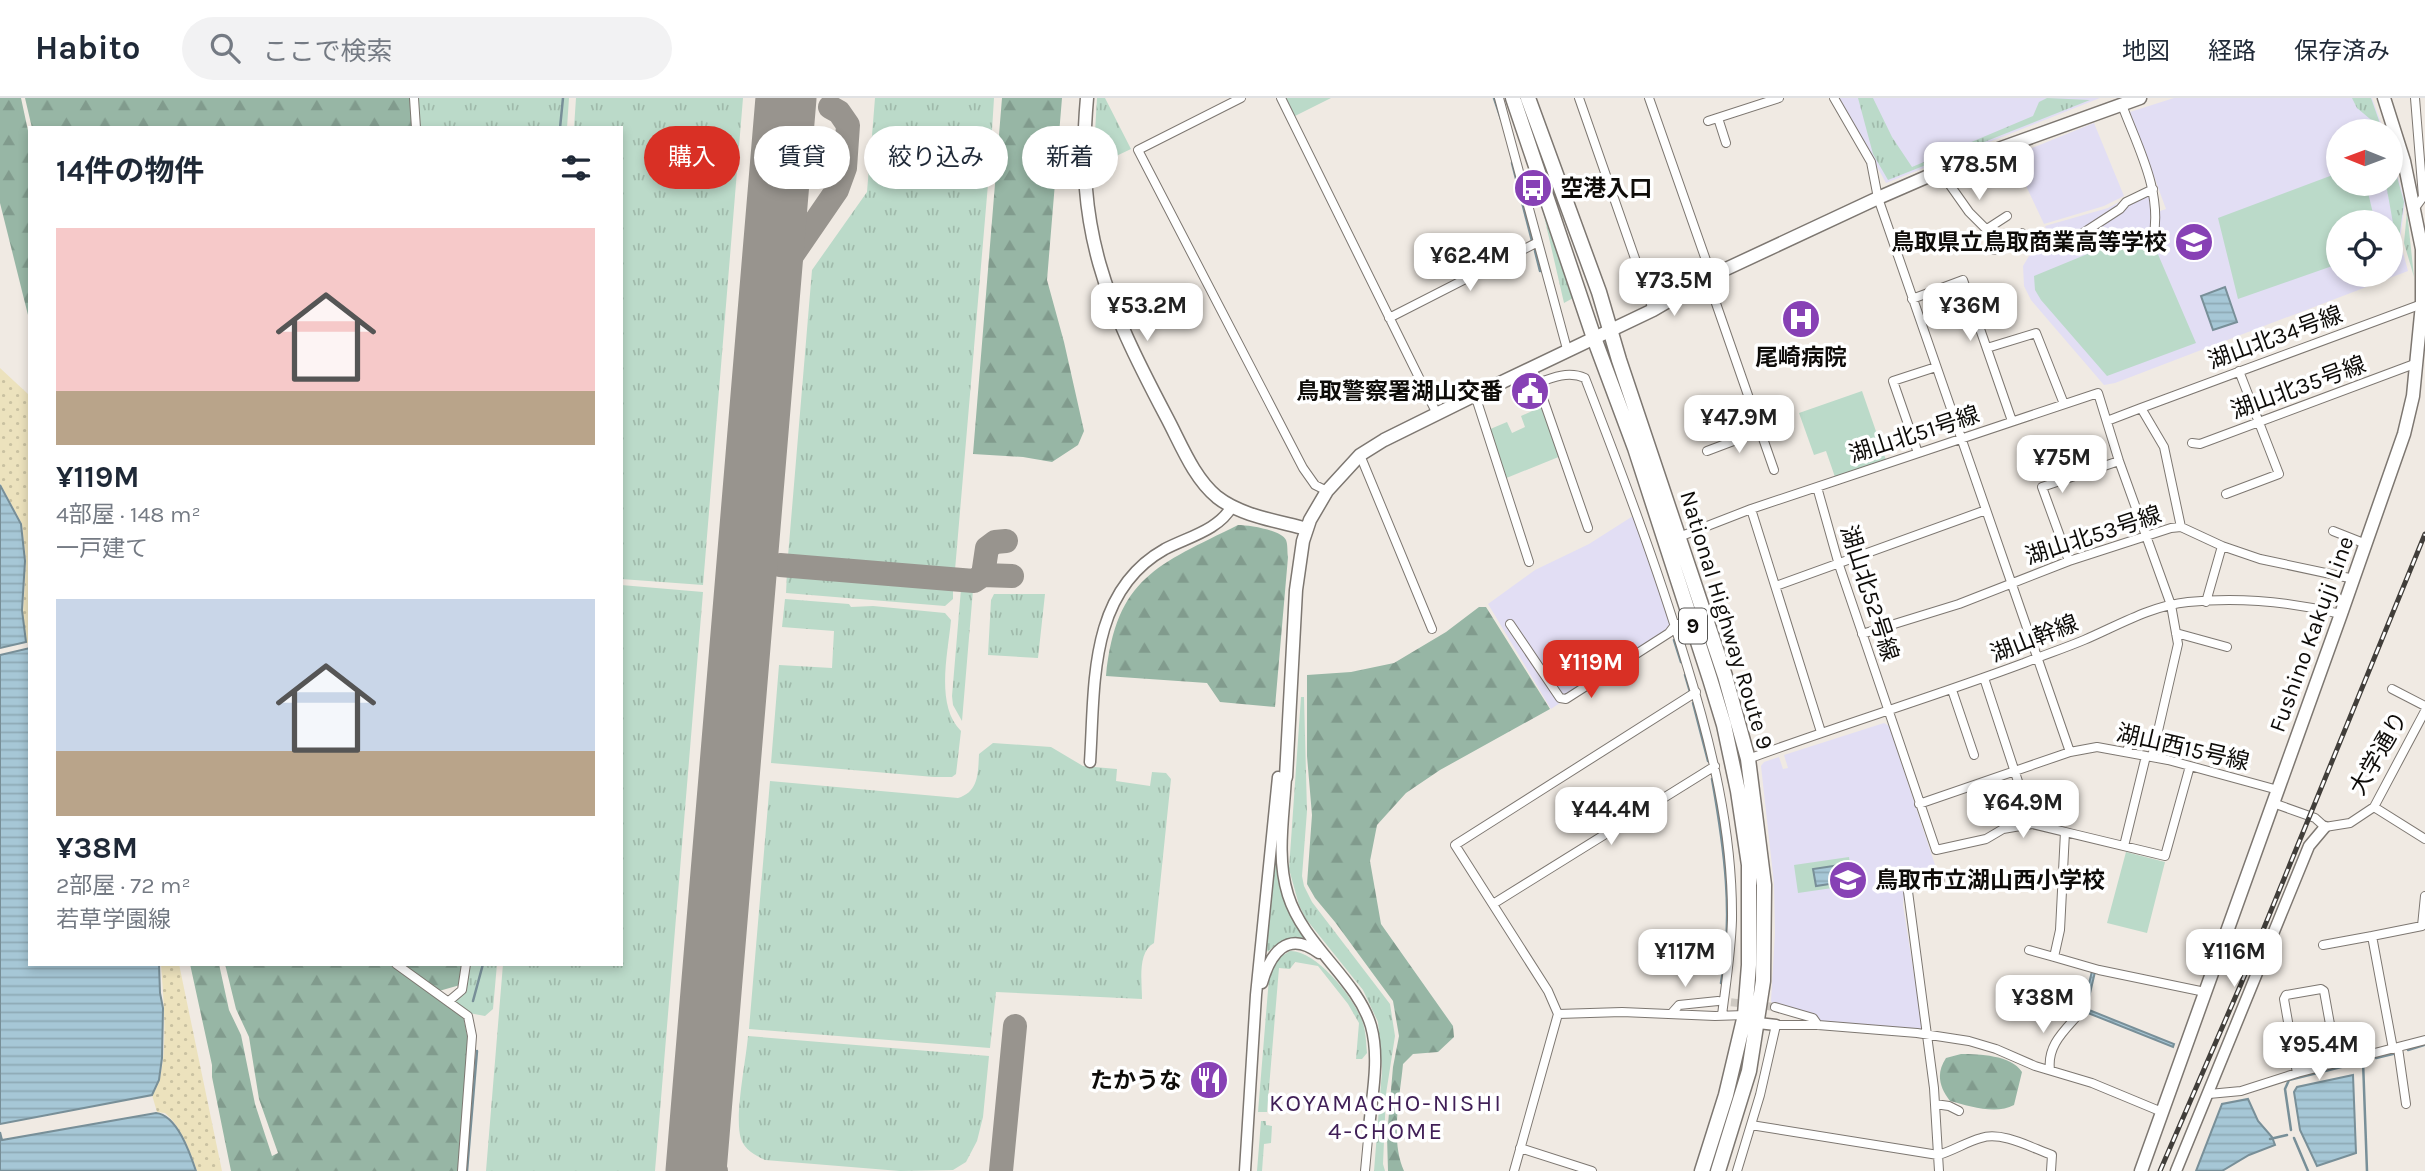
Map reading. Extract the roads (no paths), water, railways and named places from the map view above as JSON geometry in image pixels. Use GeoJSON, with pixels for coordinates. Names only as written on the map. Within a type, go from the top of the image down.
{"type":"FeatureCollection","features":[{"type":"Feature","properties":{"kind":"highway","name":"National Highway Route 9"},"geometry":{"type":"LineString","coordinates":[[1513,98],[1594,338],[1748,759],[1764,885],[1763,981],[1702,1171]]}},
{"type":"Feature","properties":{"kind":"highway","name":"National Highway Route 9"},"geometry":{"type":"LineString","coordinates":[[1528,98],[1599,292],[1609,331],[1678,537],[1724,725],[1744,828],[1749,865],[1749,1071],[1718,1171]]}},
{"type":"Feature","properties":{"kind":"main road"},"geometry":{"type":"LineString","coordinates":[[1087,98],[1084,149],[1091,235],[1105,286],[1128,341],[1193,466],[1212,491],[1232,506],[1307,529]]}},
{"type":"Feature","properties":{"kind":"main road"},"geometry":{"type":"LineString","coordinates":[[1282,777],[1299,564],[1307,529],[1340,474],[1360,455],[1384,440],[1567,349],[1653,310],[1711,276],[1878,198],[1940,171],[2140,98]]}},
{"type":"Feature","properties":{"kind":"main road","name":"Fushino Kakuji Line"},"geometry":{"type":"LineString","coordinates":[[2141,1171],[2354,579],[2404,433],[2413,397],[2422,304],[2423,249],[2404,161],[2384,98]]}},
{"type":"Feature","properties":{"kind":"street"},"geometry":{"type":"LineString","coordinates":[[414,98],[416,126]]}},
{"type":"Feature","properties":{"kind":"street"},"geometry":{"type":"LineString","coordinates":[[1241,98],[1138,150],[1308,477],[1315,485],[1328,491]]}},
{"type":"Feature","properties":{"kind":"street"},"geometry":{"type":"LineString","coordinates":[[1281,98],[1437,414]]}},
{"type":"Feature","properties":{"kind":"street"},"geometry":{"type":"LineString","coordinates":[[1499,98],[1567,349]]}},
{"type":"Feature","properties":{"kind":"street"},"geometry":{"type":"LineString","coordinates":[[1579,98],[1653,310]]}},
{"type":"Feature","properties":{"kind":"street"},"geometry":{"type":"LineString","coordinates":[[1648,98],[1711,276],[1711,289],[1774,470]]}},
{"type":"Feature","properties":{"kind":"street"},"geometry":{"type":"LineString","coordinates":[[1708,121],[1779,98]]}},
{"type":"Feature","properties":{"kind":"street"},"geometry":{"type":"LineString","coordinates":[[1834,98],[1871,162],[1878,198],[1912,299],[2070,752]]}},
{"type":"Feature","properties":{"kind":"street"},"geometry":{"type":"LineString","coordinates":[[2415,98],[2423,197],[2415,208]]}},
{"type":"Feature","properties":{"kind":"street"},"geometry":{"type":"LineString","coordinates":[[2122,105],[2153,189],[2153,240]]}},
{"type":"Feature","properties":{"kind":"street"},"geometry":{"type":"LineString","coordinates":[[1718,118],[1726,143]]}},
{"type":"Feature","properties":{"kind":"street"},"geometry":{"type":"LineString","coordinates":[[1940,171],[1969,212],[1987,229],[1998,247],[2022,233]]}},
{"type":"Feature","properties":{"kind":"street"},"geometry":{"type":"LineString","coordinates":[[2084,238],[2083,233],[2086,230],[2120,209],[2126,202],[2153,189]]}},
{"type":"Feature","properties":{"kind":"street"},"geometry":{"type":"LineString","coordinates":[[1987,229],[2007,216]]}},
{"type":"Feature","properties":{"kind":"street"},"geometry":{"type":"LineString","coordinates":[[1389,318],[1538,242]]}},
{"type":"Feature","properties":{"kind":"street"},"geometry":{"type":"LineString","coordinates":[[1912,299],[1964,280],[2012,421]]}},
{"type":"Feature","properties":{"kind":"street","name":"湖山北34号線"},"geometry":{"type":"LineString","coordinates":[[2141,408],[2422,304]]}},
{"type":"Feature","properties":{"kind":"street"},"geometry":{"type":"LineString","coordinates":[[1987,348],[2036,333],[2064,404]]}},
{"type":"Feature","properties":{"kind":"street","name":"湖山北35号線"},"geometry":{"type":"LineString","coordinates":[[2192,443],[2200,444],[2417,363]]}},
{"type":"Feature","properties":{"kind":"street"},"geometry":{"type":"LineString","coordinates":[[1532,367],[1588,528]]}},
{"type":"Feature","properties":{"kind":"street"},"geometry":{"type":"LineString","coordinates":[[1918,453],[1894,381],[1936,367]]}},
{"type":"Feature","properties":{"kind":"street"},"geometry":{"type":"LineString","coordinates":[[2227,494],[2279,474],[2239,371]]}},
{"type":"Feature","properties":{"kind":"street"},"geometry":{"type":"LineString","coordinates":[[1538,383],[1570,374],[1585,378],[1629,491],[1696,692],[1715,766],[1727,839],[1732,919],[1722,1015]]}},
{"type":"Feature","properties":{"kind":"street","name":"湖山北51号線"},"geometry":{"type":"LineString","coordinates":[[1678,537],[1817,486],[2098,393],[2119,461],[2171,605],[2178,644],[2124,846]]}},
{"type":"Feature","properties":{"kind":"street"},"geometry":{"type":"LineString","coordinates":[[1475,395],[1529,562]]}},
{"type":"Feature","properties":{"kind":"street"},"geometry":{"type":"LineString","coordinates":[[2107,421],[2141,408]]}},
{"type":"Feature","properties":{"kind":"street","name":"湖山北53号線"},"geometry":{"type":"LineString","coordinates":[[1862,634],[1959,604],[2069,561],[2181,527],[2164,447],[2141,408]]}},
{"type":"Feature","properties":{"kind":"street"},"geometry":{"type":"LineString","coordinates":[[1707,451],[1760,431]]}},
{"type":"Feature","properties":{"kind":"street"},"geometry":{"type":"LineString","coordinates":[[1360,455],[1432,629]]}},
{"type":"Feature","properties":{"kind":"street"},"geometry":{"type":"LineString","coordinates":[[2069,561],[2042,487],[2119,461]]}},
{"type":"Feature","properties":{"kind":"street","name":"湖山北52号線"},"geometry":{"type":"LineString","coordinates":[[1817,486],[1839,565],[1936,850],[1986,839],[2003,829],[2032,824]]}},
{"type":"Feature","properties":{"kind":"street"},"geometry":{"type":"LineString","coordinates":[[1090,762],[1100,638],[1108,611],[1119,590],[1137,570],[1163,551],[1219,523],[1232,506]]}},
{"type":"Feature","properties":{"kind":"street"},"geometry":{"type":"LineString","coordinates":[[1751,509],[1821,732]]}},
{"type":"Feature","properties":{"kind":"street"},"geometry":{"type":"LineString","coordinates":[[1776,586],[1986,510]]}},
{"type":"Feature","properties":{"kind":"street"},"geometry":{"type":"LineString","coordinates":[[2181,527],[2222,546],[2260,559],[2354,579]]}},
{"type":"Feature","properties":{"kind":"street"},"geometry":{"type":"LineString","coordinates":[[2333,531],[2366,544]]}},
{"type":"Feature","properties":{"kind":"street"},"geometry":{"type":"LineString","coordinates":[[2206,602],[2222,546]]}},
{"type":"Feature","properties":{"kind":"street","name":"湖山幹線"},"geometry":{"type":"LineString","coordinates":[[1748,759],[1821,732],[1952,690],[2085,640],[2147,611],[2171,605],[2234,601],[2304,605],[2341,614]]}},
{"type":"Feature","properties":{"kind":"street"},"geometry":{"type":"LineString","coordinates":[[1510,624],[1560,698],[1566,699],[1669,633],[1675,625],[1698,618]]}},
{"type":"Feature","properties":{"kind":"street"},"geometry":{"type":"LineString","coordinates":[[2176,633],[2227,647]]}},
{"type":"Feature","properties":{"kind":"street"},"geometry":{"type":"LineString","coordinates":[[1984,678],[2032,824],[2165,856],[2190,766]]}},
{"type":"Feature","properties":{"kind":"street"},"geometry":{"type":"LineString","coordinates":[[2392,689],[2425,706]]}},
{"type":"Feature","properties":{"kind":"street"},"geometry":{"type":"LineString","coordinates":[[1952,690],[1974,755]]}},
{"type":"Feature","properties":{"kind":"street"},"geometry":{"type":"LineString","coordinates":[[1514,1171],[1558,1014],[1548,991],[1455,845],[1696,692]]}},
{"type":"Feature","properties":{"kind":"street","name":"大学通り"},"geometry":{"type":"LineString","coordinates":[[2325,827],[2350,823],[2374,807],[2425,711]]}},
{"type":"Feature","properties":{"kind":"street"},"geometry":{"type":"LineString","coordinates":[[2127,752],[2134,727]]}},
{"type":"Feature","properties":{"kind":"street","name":"湖山西15号線"},"geometry":{"type":"LineString","coordinates":[[1919,804],[2070,752],[2097,747],[2149,756],[2278,790]]}},
{"type":"Feature","properties":{"kind":"street"},"geometry":{"type":"LineString","coordinates":[[1493,904],[1715,766]]}},
{"type":"Feature","properties":{"kind":"street"},"geometry":{"type":"LineString","coordinates":[[1282,777],[1284,881],[1298,919],[1359,1001],[1372,1030],[1375,1064],[1365,1171]]}},
{"type":"Feature","properties":{"kind":"street"},"geometry":{"type":"LineString","coordinates":[[1245,1171],[1255,1015],[1282,777]]}},
{"type":"Feature","properties":{"kind":"street"},"geometry":{"type":"LineString","coordinates":[[2176,1171],[2309,846],[2325,827],[2315,818],[2273,803]]}},
{"type":"Feature","properties":{"kind":"street"},"geometry":{"type":"LineString","coordinates":[[2374,807],[2425,839]]}},
{"type":"Feature","properties":{"kind":"street"},"geometry":{"type":"LineString","coordinates":[[2053,957],[2060,930],[2065,832]]}},
{"type":"Feature","properties":{"kind":"street"},"geometry":{"type":"LineString","coordinates":[[1939,1171],[1935,1104],[1907,884],[1940,880]]}},
{"type":"Feature","properties":{"kind":"street"},"geometry":{"type":"LineString","coordinates":[[2323,945],[2422,926],[2425,896]]}},
{"type":"Feature","properties":{"kind":"street"},"geometry":{"type":"LineString","coordinates":[[2372,936],[2406,1104]]}},
{"type":"Feature","properties":{"kind":"street"},"geometry":{"type":"LineString","coordinates":[[1255,1015],[1267,967],[1278,949],[1289,945],[1305,945],[1326,959]]}},
{"type":"Feature","properties":{"kind":"street"},"geometry":{"type":"LineString","coordinates":[[2029,950],[2099,970],[2205,992]]}},
{"type":"Feature","properties":{"kind":"street"},"geometry":{"type":"LineString","coordinates":[[399,966],[468,1016],[472,1036],[462,1171]]}},
{"type":"Feature","properties":{"kind":"street"},"geometry":{"type":"LineString","coordinates":[[449,1001],[462,990],[467,966]]}},
{"type":"Feature","properties":{"kind":"street"},"geometry":{"type":"LineString","coordinates":[[2297,1073],[2284,999],[2286,995],[2322,989],[2324,991],[2337,1063]]}},
{"type":"Feature","properties":{"kind":"street"},"geometry":{"type":"LineString","coordinates":[[1671,1014],[1679,1005],[1718,1001]]}},
{"type":"Feature","properties":{"kind":"street"},"geometry":{"type":"LineString","coordinates":[[1775,1007],[1813,1018],[1818,1025]]}},
{"type":"Feature","properties":{"kind":"street"},"geometry":{"type":"LineString","coordinates":[[1558,1014],[1722,1015],[1776,1024],[1925,1034],[1983,1045],[2092,1083],[2162,1112]]}},
{"type":"Feature","properties":{"kind":"street"},"geometry":{"type":"LineString","coordinates":[[2050,1070],[2049,1056],[2053,1045],[2078,1015]]}},
{"type":"Feature","properties":{"kind":"street"},"geometry":{"type":"LineString","coordinates":[[1737,1171],[1776,1024]]}},
{"type":"Feature","properties":{"kind":"street"},"geometry":{"type":"LineString","coordinates":[[2208,1094],[2241,1091],[2297,1073],[2425,1040]]}},
{"type":"Feature","properties":{"kind":"street"},"geometry":{"type":"LineString","coordinates":[[1935,1104],[1959,1111]]}},
{"type":"Feature","properties":{"kind":"street"},"geometry":{"type":"LineString","coordinates":[[1751,1125],[1938,1155],[1979,1138],[2001,1137],[2052,1155],[2051,1171]]}},
{"type":"Feature","properties":{"kind":"street"},"geometry":{"type":"LineString","coordinates":[[1520,1148],[1592,1171]]}},
{"type":"Feature","properties":{"kind":"water"},"geometry":{"type":"Polygon","coordinates":[[[2225,287],[2237,322],[2213,330],[2201,296],[2225,287]]]}},
{"type":"Feature","properties":{"kind":"water"},"geometry":{"type":"Polygon","coordinates":[[[0,485],[21,524],[25,561],[22,610],[26,642],[0,648],[0,485]]]}},
{"type":"Feature","properties":{"kind":"water"},"geometry":{"type":"Polygon","coordinates":[[[28,648],[28,966],[159,966],[163,1008],[162,1058],[159,1080],[152,1095],[0,1124],[0,655],[28,648]]]}},
{"type":"Feature","properties":{"kind":"water"},"geometry":{"type":"Polygon","coordinates":[[[1847,864],[1849,881],[1816,886],[1813,869],[1847,864]]]}},
{"type":"Feature","properties":{"kind":"water"},"geometry":{"type":"Polygon","coordinates":[[[2092,971],[2095,972],[2087,1006],[2089,1010],[2174,1044],[2173,1047],[2082,1013],[2092,971]]]}},
{"type":"Feature","properties":{"kind":"water"},"geometry":{"type":"Polygon","coordinates":[[[2353,1075],[2356,1153],[2317,1166],[2300,1130],[2294,1092],[2297,1087],[2353,1075]]]}},
{"type":"Feature","properties":{"kind":"water"},"geometry":{"type":"Polygon","coordinates":[[[2248,1099],[2258,1121],[2272,1137],[2275,1145],[2249,1155],[2222,1171],[2196,1171],[2222,1104],[2248,1099]]]}},
{"type":"Feature","properties":{"kind":"water"},"geometry":{"type":"Polygon","coordinates":[[[156,1113],[164,1115],[176,1127],[196,1171],[0,1171],[0,1132],[2,1140],[156,1113]]]}},
{"type":"Feature","properties":{"kind":"waterway"},"geometry":{"type":"LineString","coordinates":[[560,126],[563,98]]}},
{"type":"Feature","properties":{"kind":"waterway"},"geometry":{"type":"LineString","coordinates":[[1494,98],[1501,119]]}},
{"type":"Feature","properties":{"kind":"waterway"},"geometry":{"type":"LineString","coordinates":[[1512,163],[1532,241]]}},
{"type":"Feature","properties":{"kind":"waterway"},"geometry":{"type":"LineString","coordinates":[[1535,251],[1540,271]]}},
{"type":"Feature","properties":{"kind":"waterway"},"geometry":{"type":"LineString","coordinates":[[1674,640],[1681,662]]}},
{"type":"Feature","properties":{"kind":"waterway"},"geometry":{"type":"LineString","coordinates":[[1685,675],[1690,692]]}},
{"type":"Feature","properties":{"kind":"waterway"},"geometry":{"type":"LineString","coordinates":[[1693,703],[1708,761]]}},
{"type":"Feature","properties":{"kind":"waterway"},"geometry":{"type":"LineString","coordinates":[[1712,779],[1726,881],[1727,932],[1721,983]]}},
{"type":"Feature","properties":{"kind":"waterway"},"geometry":{"type":"LineString","coordinates":[[473,1001],[482,966]]}},
{"type":"Feature","properties":{"kind":"waterway"},"geometry":{"type":"LineString","coordinates":[[2408,1050],[2424,1045]]}},
{"type":"Feature","properties":{"kind":"waterway"},"geometry":{"type":"LineString","coordinates":[[467,1171],[477,1051]]}},
{"type":"Feature","properties":{"kind":"waterway"},"geometry":{"type":"LineString","coordinates":[[2376,1058],[2397,1053]]}},
{"type":"Feature","properties":{"kind":"waterway"},"geometry":{"type":"LineString","coordinates":[[2363,1061],[2367,1171]]}},
{"type":"Feature","properties":{"kind":"waterway"},"geometry":{"type":"LineString","coordinates":[[2291,1130],[2285,1089],[2289,1080],[2361,1062]]}},
{"type":"Feature","properties":{"kind":"waterway"},"geometry":{"type":"LineString","coordinates":[[2270,1139],[2287,1135]]}},
{"type":"Feature","properties":{"kind":"waterway"},"geometry":{"type":"LineString","coordinates":[[2294,1138],[2308,1171]]}},
{"type":"Feature","properties":{"kind":"tunnel"},"geometry":{"type":"LineString","coordinates":[[1719,1001],[1775,1007]]}},
{"type":"Feature","properties":{"kind":"railway"},"geometry":{"type":"LineString","coordinates":[[2160,1171],[2241,984],[2425,534]]}},
{"type":"Feature","properties":{"kind":"place","name":"空港入口"},"geometry":{"type":"Point","coordinates":[1533,188]}},
{"type":"Feature","properties":{"kind":"place","name":"鳥取県立鳥取商業高等学校"},"geometry":{"type":"Point","coordinates":[2194,242]}},
{"type":"Feature","properties":{"kind":"place","name":"尾崎病院"},"geometry":{"type":"Point","coordinates":[1801,319]}},
{"type":"Feature","properties":{"kind":"place","name":"鳥取警察署湖山交番"},"geometry":{"type":"Point","coordinates":[1530,391]}},
{"type":"Feature","properties":{"kind":"place","name":"鳥取市立湖山西小学校"},"geometry":{"type":"Point","coordinates":[1848,880]}},
{"type":"Feature","properties":{"kind":"place","name":"たかうな"},"geometry":{"type":"Point","coordinates":[1209,1080]}},
{"type":"Feature","properties":{"kind":"district","name":"KOYAMACHO-NISHI 4-CHOME"},"geometry":{"type":"Point","coordinates":[1386,1117]}}]}
